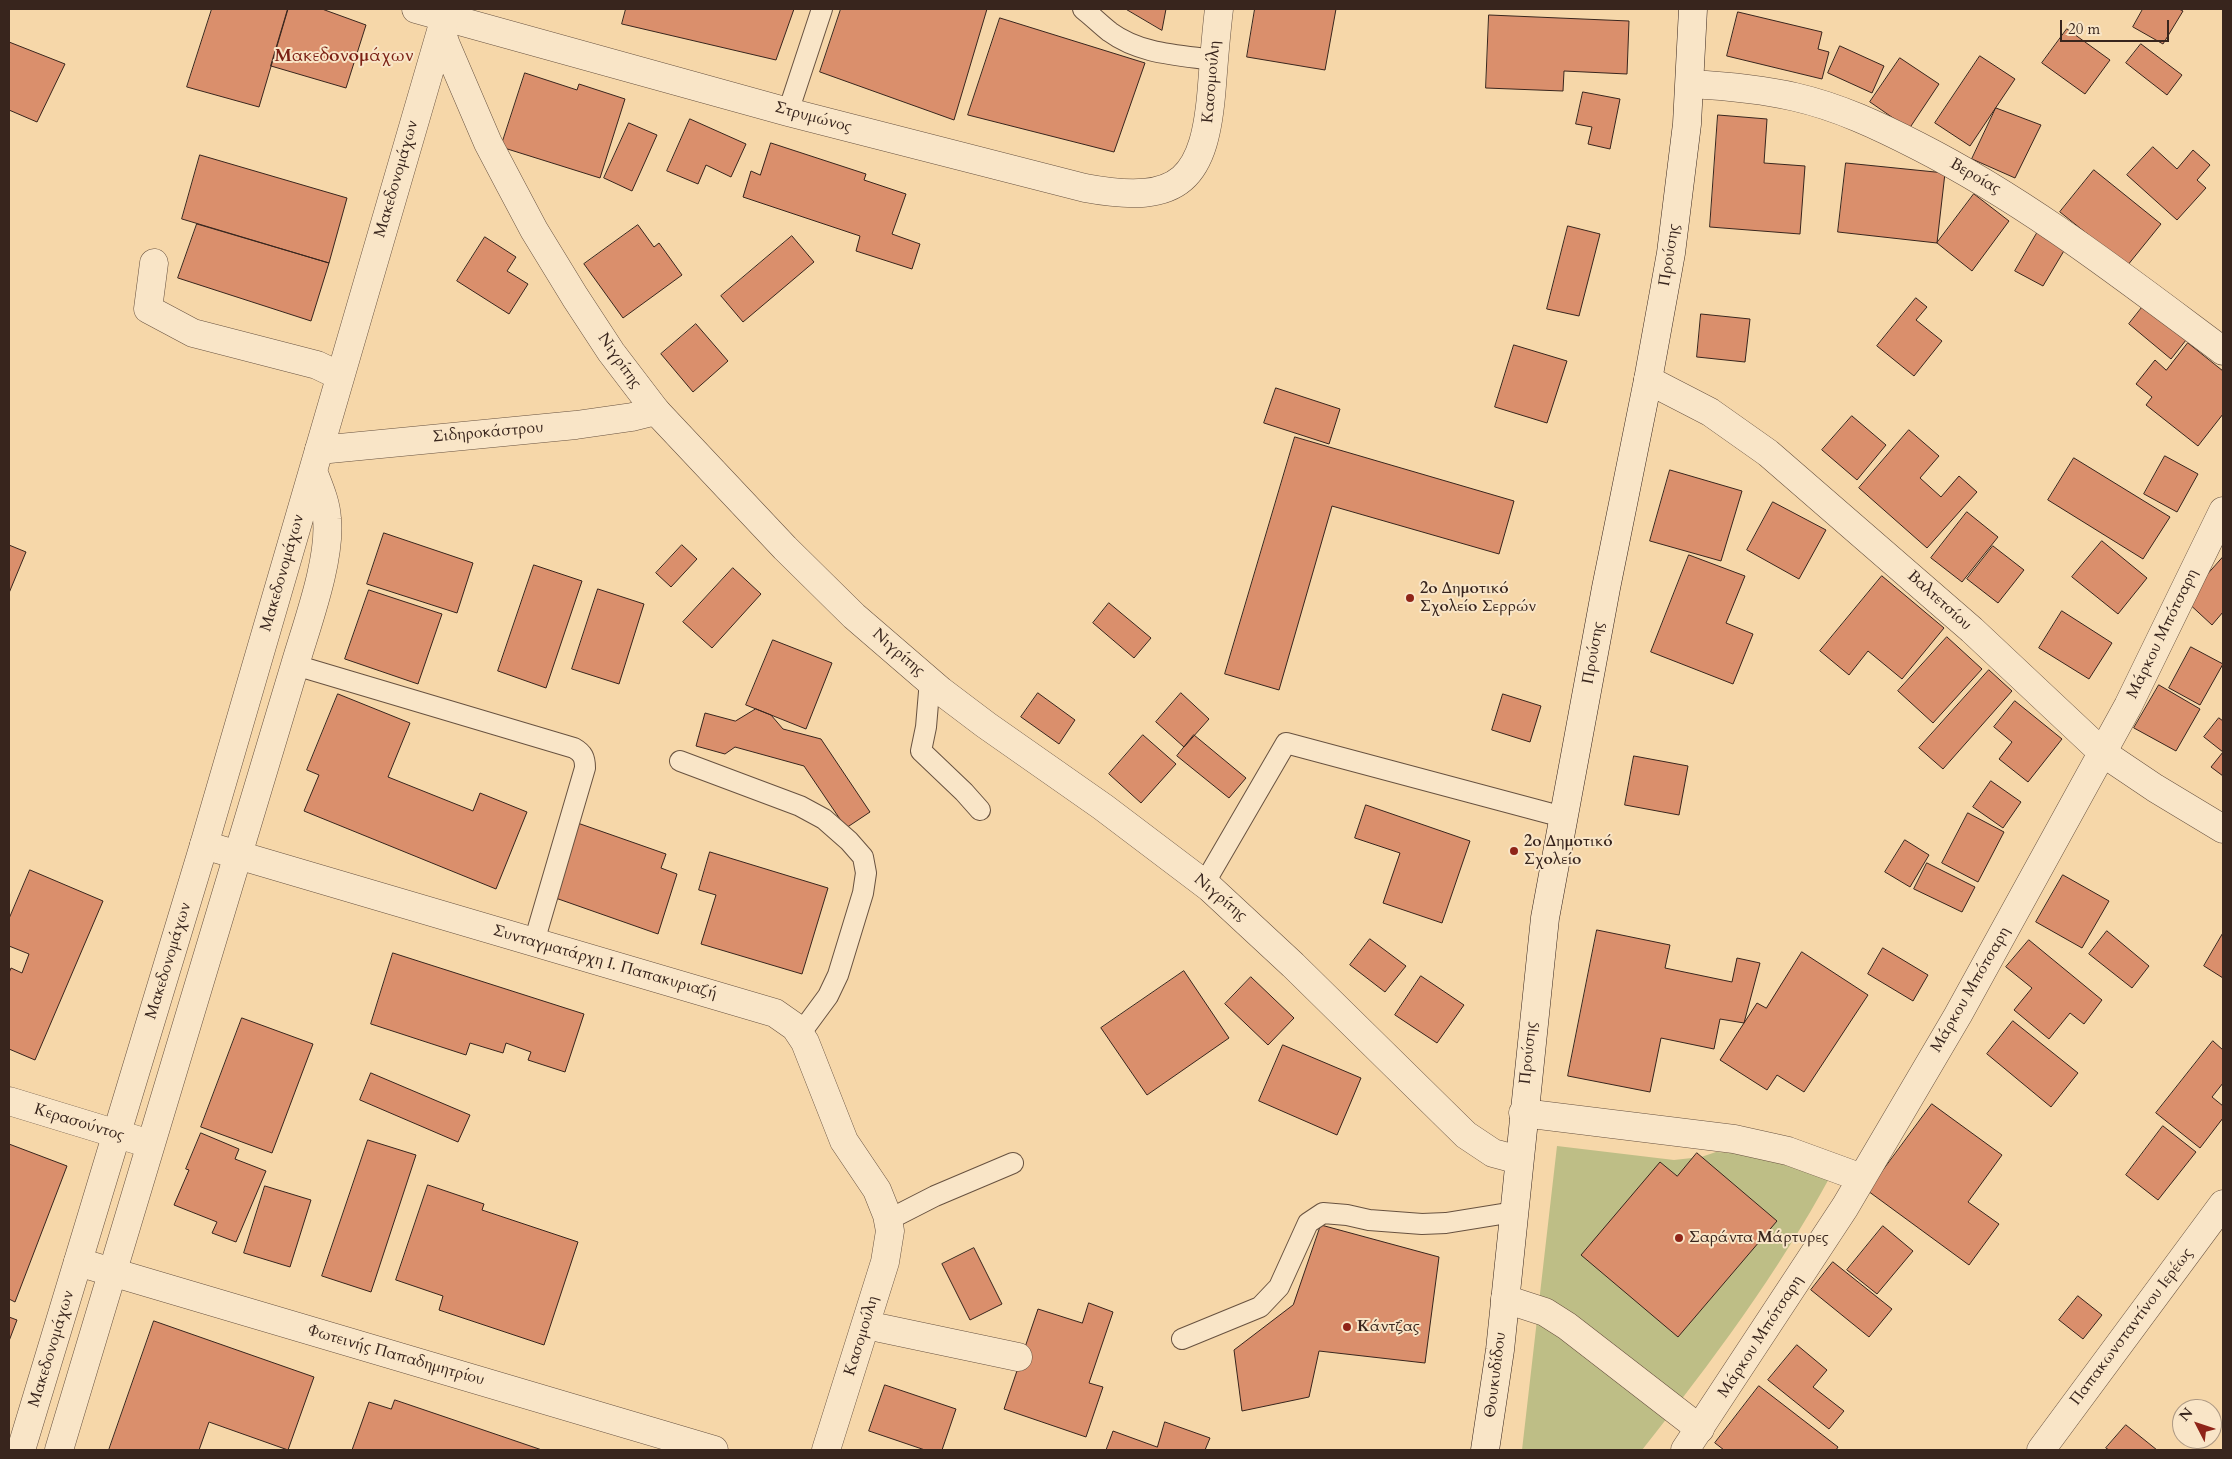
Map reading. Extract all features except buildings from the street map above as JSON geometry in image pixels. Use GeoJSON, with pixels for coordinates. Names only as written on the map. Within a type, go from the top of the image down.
{"type":"FeatureCollection","features":[{"type":"Feature","properties":{"kind":"street","name":"Στρυμώνος"},"geometry":{"type":"LineString","coordinates":[[416,9],[788,112],[1085,188],[1122,194],[1150,192],[1172,186],[1188,174],[1200,154]]}},
{"type":"Feature","properties":{"kind":"street","name":"Κασομούλη"},"geometry":{"type":"LineString","coordinates":[[1200,154],[1209,123],[1219,9]]}},
{"type":"Feature","properties":{"kind":"street","name":"Προύσης"},"geometry":{"type":"LineString","coordinates":[[1505,1299],[1544,927],[1606,588],[1648,380],[1671,253],[1690,84],[1693,9]]}},
{"type":"Feature","properties":{"kind":"street","name":"Μακεδονομάχων"},"geometry":{"type":"LineString","coordinates":[[21,1450],[204,845],[443,16]]}},
{"type":"Feature","properties":{"kind":"street","name":"Νιγρίτης"},"geometry":{"type":"LineString","coordinates":[[443,16],[488,143],[534,230],[611,352],[656,411],[785,548],[854,616],[986,725],[1103,806],[1204,884],[1255,927],[1466,1135],[1493,1153],[1519,1160]]}},
{"type":"Feature","properties":{"kind":"street","name":"Βεροίας"},"geometry":{"type":"LineString","coordinates":[[1690,84],[1738,87],[1796,97],[1860,118],[1942,158],[2023,206],[2223,351]]}},
{"type":"Feature","properties":{"kind":"street"},"geometry":{"type":"LineString","coordinates":[[154,263],[148,308],[193,333],[317,364],[340,376]]}},
{"type":"Feature","properties":{"kind":"street","name":"Βαλτετσίου"},"geometry":{"type":"LineString","coordinates":[[1648,380],[1710,412],[1768,453],[1964,624],[2104,753],[2154,788],[2223,829]]}},
{"type":"Feature","properties":{"kind":"street","name":"Σιδηροκάστρου"},"geometry":{"type":"LineString","coordinates":[[316,460],[632,417],[656,411]]}},
{"type":"Feature","properties":{"kind":"street","name":"Μακεδονομάχων"},"geometry":{"type":"LineString","coordinates":[[59,1450],[295,665],[326,549],[326,508],[316,460]]}},
{"type":"Feature","properties":{"kind":"street","name":"Μάρκου Μπότσαρη"},"geometry":{"type":"LineString","coordinates":[[1693,1439],[1823,1242],[1958,1015],[2104,753],[2223,512]]}},
{"type":"Feature","properties":{"kind":"street","name":"Συνταγματάρχη Ι. Παπακυριαζή"},"geometry":{"type":"LineString","coordinates":[[204,845],[775,1013],[788,1020],[800,1034],[844,1141],[877,1190],[888,1220]]}},
{"type":"Feature","properties":{"kind":"street","name":"Κερασούντος"},"geometry":{"type":"LineString","coordinates":[[9,1101],[150,1144]]}},
{"type":"Feature","properties":{"kind":"street"},"geometry":{"type":"LineString","coordinates":[[1523,1113],[1734,1139],[1788,1150],[1862,1178]]}},
{"type":"Feature","properties":{"kind":"street","name":"Παπακωνσταντίνου Ιερέως"},"geometry":{"type":"LineString","coordinates":[[2041,1450],[2223,1204]]}},
{"type":"Feature","properties":{"kind":"street","name":"Κασομούλη"},"geometry":{"type":"LineString","coordinates":[[826,1450],[889,1247],[888,1220]]}},
{"type":"Feature","properties":{"kind":"street","name":"Φωτεινής Παπαδημητρίου"},"geometry":{"type":"LineString","coordinates":[[78,1262],[714,1450]]}},
{"type":"Feature","properties":{"kind":"street"},"geometry":{"type":"LineString","coordinates":[[1505,1299],[1545,1312],[1567,1326],[1693,1439]]}},
{"type":"Feature","properties":{"kind":"street","name":"Θουκυδίδου"},"geometry":{"type":"LineString","coordinates":[[1485,1450],[1505,1299]]}},
{"type":"Feature","properties":{"kind":"street"},"geometry":{"type":"LineString","coordinates":[[866,1325],[1018,1357]]}},
{"type":"Feature","properties":{"kind":"lane"},"geometry":{"type":"LineString","coordinates":[[788,112],[822,9]]}},
{"type":"Feature","properties":{"kind":"lane"},"geometry":{"type":"LineString","coordinates":[[1083,9],[1110,32],[1134,45],[1157,53],[1214,60]]}},
{"type":"Feature","properties":{"kind":"lane"},"geometry":{"type":"LineString","coordinates":[[295,665],[574,748],[581,752],[585,760],[585,768],[534,942]]}},
{"type":"Feature","properties":{"kind":"lane"},"geometry":{"type":"LineString","coordinates":[[930,680],[926,727],[921,751],[980,810]]}},
{"type":"Feature","properties":{"kind":"lane"},"geometry":{"type":"LineString","coordinates":[[1204,884],[1286,742],[1563,817]]}},
{"type":"Feature","properties":{"kind":"lane"},"geometry":{"type":"LineString","coordinates":[[680,761],[800,806],[824,819],[849,841],[863,858],[866,873],[863,892],[838,975],[828,996],[800,1034]]}},
{"type":"Feature","properties":{"kind":"lane"},"geometry":{"type":"LineString","coordinates":[[888,1220],[935,1196],[1013,1163]]}},
{"type":"Feature","properties":{"kind":"lane"},"geometry":{"type":"LineString","coordinates":[[1182,1339],[1260,1306],[1279,1287],[1308,1223],[1323,1213],[1346,1215],[1368,1220],[1422,1224],[1446,1223],[1514,1212]]}},
{"type":"Feature","properties":{"kind":"green space"},"geometry":{"type":"Polygon","coordinates":[[[1557,1146],[1674,1160],[1701,1157],[1716,1152],[1736,1153],[1831,1175],[1789,1247],[1743,1317],[1642,1450],[1522,1450],[1557,1146]]]}},
{"type":"Feature","properties":{"kind":"place","name":"2ο Δημοτικό Σχολείο Σερρών"},"geometry":{"type":"Point","coordinates":[1410,598]}},
{"type":"Feature","properties":{"kind":"place","name":"2ο Δημοτικό Σχολείο"},"geometry":{"type":"Point","coordinates":[1514,851]}},
{"type":"Feature","properties":{"kind":"place","name":"Σαράντα Μάρτυρες"},"geometry":{"type":"Point","coordinates":[1679,1238]}},
{"type":"Feature","properties":{"kind":"place","name":"Κάντζας"},"geometry":{"type":"Point","coordinates":[1347,1327]}},
{"type":"Feature","properties":{"kind":"district","name":"Μακεδονομάχων"},"geometry":{"type":"Point","coordinates":[344,57]}}]}
